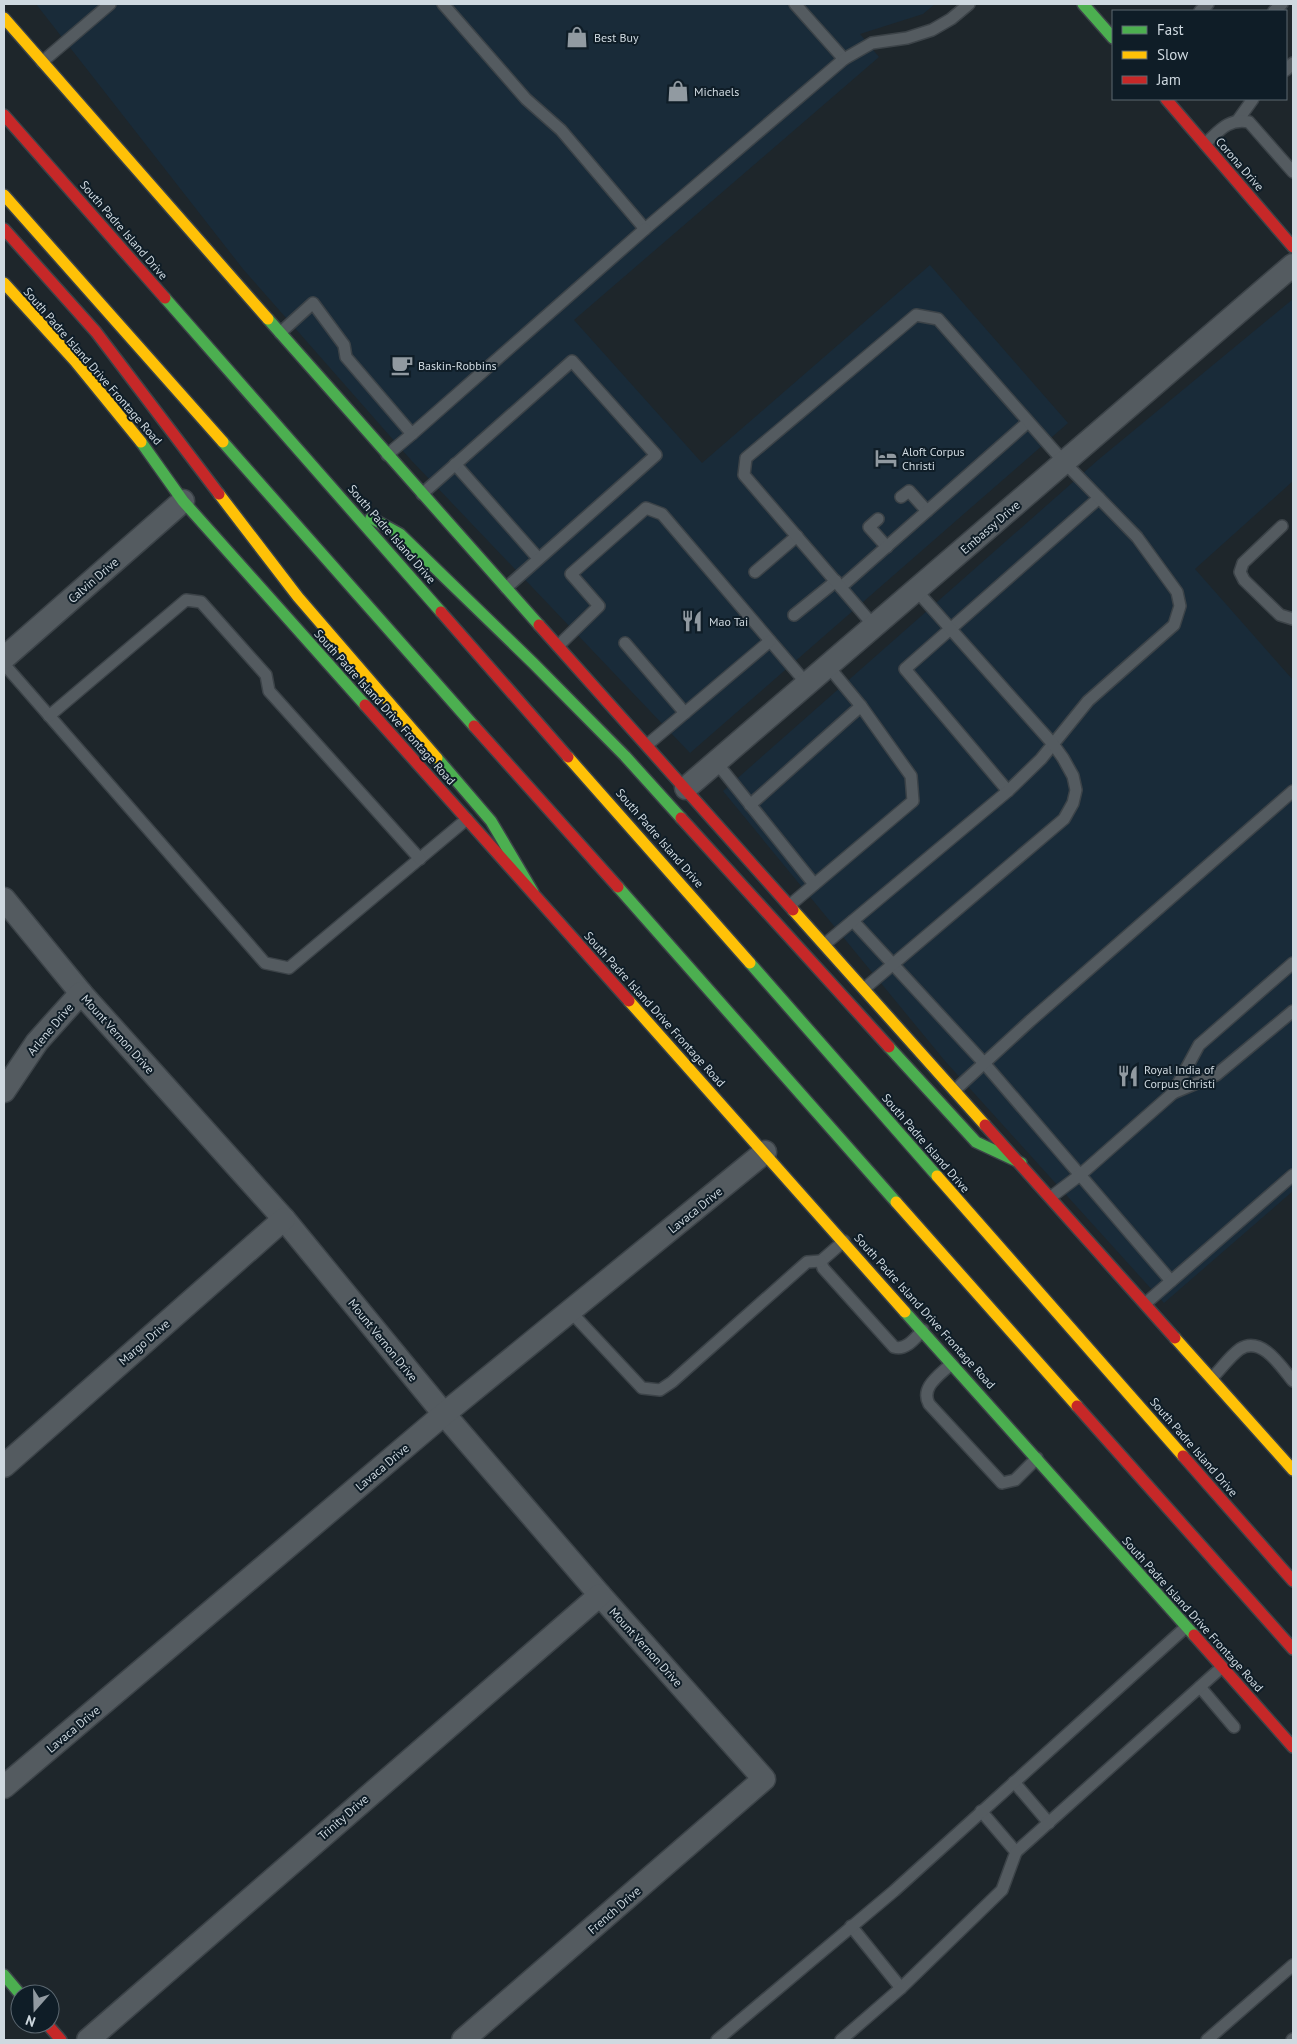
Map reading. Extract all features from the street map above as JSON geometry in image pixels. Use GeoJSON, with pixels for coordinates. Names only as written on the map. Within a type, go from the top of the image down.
{"type":"FeatureCollection","features":[{"type":"Feature","properties":{"kind":"main road"},"geometry":{"type":"LineString","coordinates":[[1083,4],[1112,37]]}},
{"type":"Feature","properties":{"kind":"main road"},"geometry":{"type":"LineString","coordinates":[[4,18],[387,455],[1212,1378],[1283,1452],[1293,1470]]}},
{"type":"Feature","properties":{"kind":"main road","name":"Corona Drive"},"geometry":{"type":"LineString","coordinates":[[1167,100],[1293,247]]}},
{"type":"Feature","properties":{"kind":"main road","name":"South Padre Island Drive"},"geometry":{"type":"LineString","coordinates":[[4,115],[1293,1581]]}},
{"type":"Feature","properties":{"kind":"main road"},"geometry":{"type":"LineString","coordinates":[[4,195],[1293,1649]]}},
{"type":"Feature","properties":{"kind":"main road"},"geometry":{"type":"LineString","coordinates":[[4,228],[96,332],[298,597],[492,822],[532,892]]}},
{"type":"Feature","properties":{"kind":"main road","name":"South Padre Island Drive Frontage Road"},"geometry":{"type":"LineString","coordinates":[[4,283],[147,447],[183,501],[765,1152],[1293,1747]]}},
{"type":"Feature","properties":{"kind":"main road"},"geometry":{"type":"LineString","coordinates":[[348,505],[400,534],[533,662],[632,763],[976,1142],[1021,1163]]}},
{"type":"Feature","properties":{"kind":"street","name":"Embassy Drive"},"geometry":{"type":"LineString","coordinates":[[686,788],[1293,265]]}},
{"type":"Feature","properties":{"kind":"street","name":"Calvin Drive"},"geometry":{"type":"LineString","coordinates":[[4,658],[183,501]]}},
{"type":"Feature","properties":{"kind":"street","name":"Mount Vernon Drive"},"geometry":{"type":"LineString","coordinates":[[4,899],[81,993],[284,1219],[444,1414],[600,1595],[764,1779]]}},
{"type":"Feature","properties":{"kind":"street","name":"Arlene Drive"},"geometry":{"type":"LineString","coordinates":[[4,1091],[37,1042],[81,993]]}},
{"type":"Feature","properties":{"kind":"street","name":"Lavaca Drive"},"geometry":{"type":"LineString","coordinates":[[4,1787],[444,1414],[765,1152]]}},
{"type":"Feature","properties":{"kind":"street","name":"Margo Drive"},"geometry":{"type":"LineString","coordinates":[[4,1466],[284,1219]]}},
{"type":"Feature","properties":{"kind":"street","name":"Trinity Drive"},"geometry":{"type":"LineString","coordinates":[[88,2040],[600,1595]]}},
{"type":"Feature","properties":{"kind":"street","name":"French Drive"},"geometry":{"type":"LineString","coordinates":[[464,2040],[764,1779]]}},
{"type":"Feature","properties":{"kind":"lane"},"geometry":{"type":"LineString","coordinates":[[42,62],[110,4]]}},
{"type":"Feature","properties":{"kind":"lane"},"geometry":{"type":"LineString","coordinates":[[443,4],[526,99],[561,130],[646,229]]}},
{"type":"Feature","properties":{"kind":"lane"},"geometry":{"type":"LineString","coordinates":[[795,4],[844,59]]}},
{"type":"Feature","properties":{"kind":"lane"},"geometry":{"type":"LineString","coordinates":[[387,455],[844,59],[872,43],[907,38],[932,30],[951,19],[969,4]]}},
{"type":"Feature","properties":{"kind":"lane"},"geometry":{"type":"LineString","coordinates":[[1238,120],[1252,100]]}},
{"type":"Feature","properties":{"kind":"lane"},"geometry":{"type":"LineString","coordinates":[[1205,144],[1228,122],[1238,120],[1249,122],[1293,172]]}},
{"type":"Feature","properties":{"kind":"lane"},"geometry":{"type":"LineString","coordinates":[[280,333],[313,303],[344,345],[346,357],[412,434]]}},
{"type":"Feature","properties":{"kind":"lane"},"geometry":{"type":"LineString","coordinates":[[825,944],[1008,791],[1053,744],[1088,701],[1174,625],[1180,606],[1177,592],[1137,537],[1064,462],[938,319],[916,315],[746,458],[744,475],[874,626]]}},
{"type":"Feature","properties":{"kind":"lane"},"geometry":{"type":"LineString","coordinates":[[422,494],[572,360],[656,456],[506,588]]}},
{"type":"Feature","properties":{"kind":"lane"},"geometry":{"type":"LineString","coordinates":[[794,615],[887,546],[1028,422]]}},
{"type":"Feature","properties":{"kind":"lane"},"geometry":{"type":"LineString","coordinates":[[455,464],[538,558]]}},
{"type":"Feature","properties":{"kind":"lane"},"geometry":{"type":"LineString","coordinates":[[901,497],[909,491],[927,511]]}},
{"type":"Feature","properties":{"kind":"lane"},"geometry":{"type":"LineString","coordinates":[[1008,791],[905,669],[1099,498]]}},
{"type":"Feature","properties":{"kind":"lane"},"geometry":{"type":"LineString","coordinates":[[558,646],[599,606],[571,574],[646,508],[662,514],[807,684]]}},
{"type":"Feature","properties":{"kind":"lane"},"geometry":{"type":"LineString","coordinates":[[878,519],[869,527],[887,546]]}},
{"type":"Feature","properties":{"kind":"lane"},"geometry":{"type":"LineString","coordinates":[[1282,526],[1243,563],[1240,572],[1244,580],[1280,615],[1293,619]]}},
{"type":"Feature","properties":{"kind":"lane"},"geometry":{"type":"LineString","coordinates":[[755,572],[797,536]]}},
{"type":"Feature","properties":{"kind":"lane"},"geometry":{"type":"LineString","coordinates":[[864,988],[1064,818],[1074,803],[1076,790],[1073,776],[1053,744],[916,590]]}},
{"type":"Feature","properties":{"kind":"lane"},"geometry":{"type":"LineString","coordinates":[[49,716],[186,600],[201,602],[266,674],[268,691],[420,859]]}},
{"type":"Feature","properties":{"kind":"lane"},"geometry":{"type":"LineString","coordinates":[[647,745],[770,641]]}},
{"type":"Feature","properties":{"kind":"lane"},"geometry":{"type":"LineString","coordinates":[[625,643],[684,713]]}},
{"type":"Feature","properties":{"kind":"lane"},"geometry":{"type":"LineString","coordinates":[[4,664],[265,963],[289,968],[467,819]]}},
{"type":"Feature","properties":{"kind":"lane"},"geometry":{"type":"LineString","coordinates":[[790,905],[913,801],[911,776],[861,706],[828,666]]}},
{"type":"Feature","properties":{"kind":"lane"},"geometry":{"type":"LineString","coordinates":[[750,805],[861,706]]}},
{"type":"Feature","properties":{"kind":"lane"},"geometry":{"type":"LineString","coordinates":[[716,762],[814,884]]}},
{"type":"Feature","properties":{"kind":"lane"},"geometry":{"type":"LineString","coordinates":[[955,1090],[1293,791]]}},
{"type":"Feature","properties":{"kind":"lane"},"geometry":{"type":"LineString","coordinates":[[853,921],[984,1063],[1171,1281]]}},
{"type":"Feature","properties":{"kind":"lane"},"geometry":{"type":"LineString","coordinates":[[1173,1093],[1199,1046],[1293,963]]}},
{"type":"Feature","properties":{"kind":"lane"},"geometry":{"type":"LineString","coordinates":[[1050,1197],[1080,1174],[1173,1093],[1216,1076],[1293,1011]]}},
{"type":"Feature","properties":{"kind":"lane"},"geometry":{"type":"LineString","coordinates":[[1146,1303],[1293,1175]]}},
{"type":"Feature","properties":{"kind":"lane"},"geometry":{"type":"LineString","coordinates":[[570,1311],[642,1388],[660,1390],[672,1382],[807,1262],[821,1261],[844,1241]]}},
{"type":"Feature","properties":{"kind":"lane"},"geometry":{"type":"LineString","coordinates":[[821,1261],[823,1268],[894,1346],[899,1349],[904,1347],[923,1330]]}},
{"type":"Feature","properties":{"kind":"lane"},"geometry":{"type":"LineString","coordinates":[[1212,1378],[1240,1349],[1248,1346],[1259,1347],[1267,1352],[1293,1381]]}},
{"type":"Feature","properties":{"kind":"lane"},"geometry":{"type":"LineString","coordinates":[[952,1363],[928,1387],[926,1398],[929,1404],[1002,1483],[1015,1480],[1037,1458]]}},
{"type":"Feature","properties":{"kind":"lane"},"geometry":{"type":"LineString","coordinates":[[717,2040],[851,1926],[1186,1627]]}},
{"type":"Feature","properties":{"kind":"lane"},"geometry":{"type":"LineString","coordinates":[[840,2040],[901,1988],[1002,1890],[1016,1852],[1222,1667]]}},
{"type":"Feature","properties":{"kind":"lane"},"geometry":{"type":"LineString","coordinates":[[1200,1687],[1234,1727]]}},
{"type":"Feature","properties":{"kind":"lane"},"geometry":{"type":"LineString","coordinates":[[1014,1782],[1049,1823]]}},
{"type":"Feature","properties":{"kind":"lane"},"geometry":{"type":"LineString","coordinates":[[981,1811],[1016,1852]]}},
{"type":"Feature","properties":{"kind":"lane"},"geometry":{"type":"LineString","coordinates":[[851,1926],[901,1988]]}},
{"type":"Feature","properties":{"kind":"lane"},"geometry":{"type":"LineString","coordinates":[[1207,2040],[1293,1964]]}},
{"type":"Feature","properties":{"kind":"shaded area"},"geometry":{"type":"Polygon","coordinates":[[[36,4],[935,4],[923,14],[860,34],[879,57],[574,320],[702,463],[930,265],[1068,423],[690,753],[411,460],[243,269],[36,4]]]}},
{"type":"Feature","properties":{"kind":"shaded area"},"geometry":{"type":"Polygon","coordinates":[[[1293,299],[1293,481],[1195,569],[1293,680],[1293,1191],[1164,1303],[945,1061],[723,791],[1098,460],[1293,299]]]}},
{"type":"Feature","properties":{"kind":"traffic: fast"},"geometry":{"type":"LineString","coordinates":[[1083,4],[1112,37]]}},
{"type":"Feature","properties":{"kind":"traffic: fast"},"geometry":{"type":"LineString","coordinates":[[165,298],[441,612]]}},
{"type":"Feature","properties":{"kind":"traffic: fast"},"geometry":{"type":"LineString","coordinates":[[268,319],[539,625]]}},
{"type":"Feature","properties":{"kind":"traffic: fast"},"geometry":{"type":"LineString","coordinates":[[141,442],[183,501],[365,705]]}},
{"type":"Feature","properties":{"kind":"traffic: fast"},"geometry":{"type":"LineString","coordinates":[[223,442],[474,726]]}},
{"type":"Feature","properties":{"kind":"traffic: fast"},"geometry":{"type":"LineString","coordinates":[[371,518],[400,534],[533,663],[625,756],[681,818]]}},
{"type":"Feature","properties":{"kind":"traffic: fast"},"geometry":{"type":"LineString","coordinates":[[437,758],[491,821],[533,892]]}},
{"type":"Feature","properties":{"kind":"traffic: fast"},"geometry":{"type":"LineString","coordinates":[[618,887],[896,1202]]}},
{"type":"Feature","properties":{"kind":"traffic: fast"},"geometry":{"type":"LineString","coordinates":[[750,963],[937,1176]]}},
{"type":"Feature","properties":{"kind":"traffic: fast"},"geometry":{"type":"LineString","coordinates":[[889,1047],[976,1142],[1021,1163]]}},
{"type":"Feature","properties":{"kind":"traffic: fast"},"geometry":{"type":"LineString","coordinates":[[905,1312],[1194,1635]]}},
{"type":"Feature","properties":{"kind":"traffic: fast"},"geometry":{"type":"LineString","coordinates":[[4,1975],[12,1984]]}},
{"type":"Feature","properties":{"kind":"traffic: slow"},"geometry":{"type":"LineString","coordinates":[[4,18],[268,319]]}},
{"type":"Feature","properties":{"kind":"traffic: slow"},"geometry":{"type":"LineString","coordinates":[[4,195],[223,442]]}},
{"type":"Feature","properties":{"kind":"traffic: slow"},"geometry":{"type":"LineString","coordinates":[[4,283],[75,361],[141,442]]}},
{"type":"Feature","properties":{"kind":"traffic: slow"},"geometry":{"type":"LineString","coordinates":[[219,494],[298,597],[437,758]]}},
{"type":"Feature","properties":{"kind":"traffic: slow"},"geometry":{"type":"LineString","coordinates":[[568,757],[750,963]]}},
{"type":"Feature","properties":{"kind":"traffic: slow"},"geometry":{"type":"LineString","coordinates":[[793,910],[985,1125]]}},
{"type":"Feature","properties":{"kind":"traffic: slow"},"geometry":{"type":"LineString","coordinates":[[629,1001],[905,1312]]}},
{"type":"Feature","properties":{"kind":"traffic: slow"},"geometry":{"type":"LineString","coordinates":[[937,1176],[1183,1456]]}},
{"type":"Feature","properties":{"kind":"traffic: slow"},"geometry":{"type":"LineString","coordinates":[[896,1202],[1077,1406]]}},
{"type":"Feature","properties":{"kind":"traffic: slow"},"geometry":{"type":"LineString","coordinates":[[1175,1338],[1293,1470]]}},
{"type":"Feature","properties":{"kind":"traffic: jam"},"geometry":{"type":"LineString","coordinates":[[1167,100],[1293,247]]}},
{"type":"Feature","properties":{"kind":"traffic: jam"},"geometry":{"type":"LineString","coordinates":[[4,115],[165,298]]}},
{"type":"Feature","properties":{"kind":"traffic: jam"},"geometry":{"type":"LineString","coordinates":[[4,229],[96,332],[219,494]]}},
{"type":"Feature","properties":{"kind":"traffic: jam"},"geometry":{"type":"LineString","coordinates":[[441,612],[568,757]]}},
{"type":"Feature","properties":{"kind":"traffic: jam"},"geometry":{"type":"LineString","coordinates":[[539,625],[793,910]]}},
{"type":"Feature","properties":{"kind":"traffic: jam"},"geometry":{"type":"LineString","coordinates":[[365,705],[629,1001]]}},
{"type":"Feature","properties":{"kind":"traffic: jam"},"geometry":{"type":"LineString","coordinates":[[474,726],[618,887]]}},
{"type":"Feature","properties":{"kind":"traffic: jam"},"geometry":{"type":"LineString","coordinates":[[681,818],[889,1047]]}},
{"type":"Feature","properties":{"kind":"traffic: jam"},"geometry":{"type":"LineString","coordinates":[[985,1125],[1175,1338]]}},
{"type":"Feature","properties":{"kind":"traffic: jam"},"geometry":{"type":"LineString","coordinates":[[1077,1406],[1293,1649]]}},
{"type":"Feature","properties":{"kind":"traffic: jam"},"geometry":{"type":"LineString","coordinates":[[1183,1456],[1293,1581]]}},
{"type":"Feature","properties":{"kind":"traffic: jam"},"geometry":{"type":"LineString","coordinates":[[1194,1635],[1293,1747]]}},
{"type":"Feature","properties":{"kind":"traffic: jam"},"geometry":{"type":"LineString","coordinates":[[56,2034],[61,2040]]}},
{"type":"Feature","properties":{"kind":"place","name":"Best Buy"},"geometry":{"type":"Point","coordinates":[577,37]}},
{"type":"Feature","properties":{"kind":"place","name":"Michaels"},"geometry":{"type":"Point","coordinates":[678,91]}},
{"type":"Feature","properties":{"kind":"place","name":"Baskin-Robbins"},"geometry":{"type":"Point","coordinates":[402,365]}},
{"type":"Feature","properties":{"kind":"place","name":"Aloft Corpus Christi"},"geometry":{"type":"Point","coordinates":[886,458]}},
{"type":"Feature","properties":{"kind":"place","name":"Mao Tai"},"geometry":{"type":"Point","coordinates":[692,621]}},
{"type":"Feature","properties":{"kind":"place","name":"Royal India of Corpus Christi"},"geometry":{"type":"Point","coordinates":[1128,1076]}}]}
